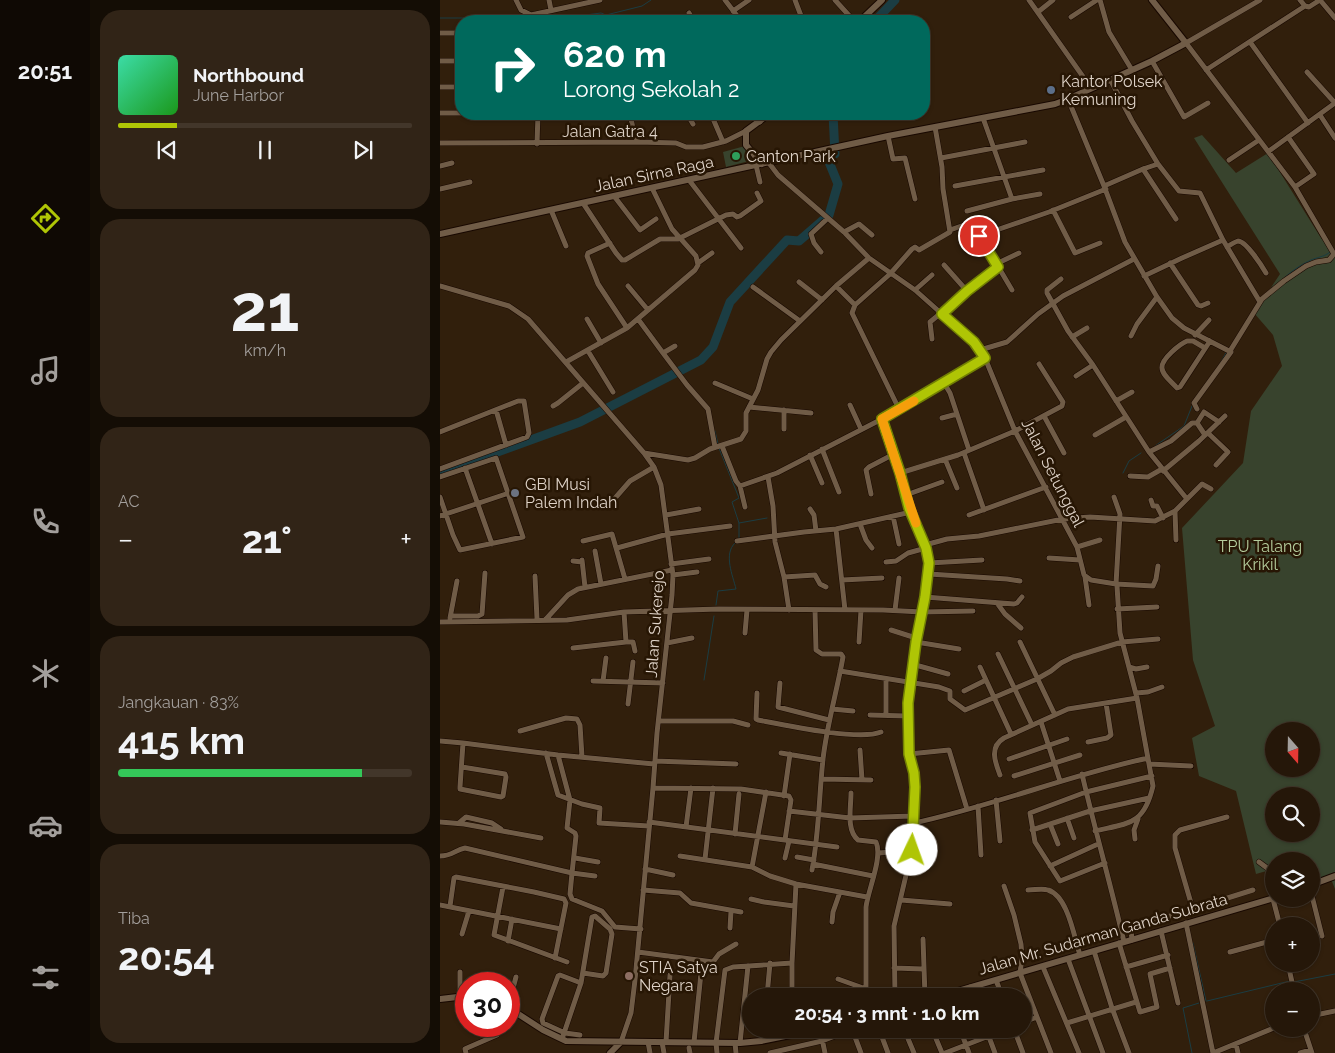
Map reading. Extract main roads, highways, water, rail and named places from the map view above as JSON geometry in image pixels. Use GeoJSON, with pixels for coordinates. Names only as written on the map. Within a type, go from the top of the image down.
{"type":"FeatureCollection","features":[{"type":"Feature","properties":{"kind":"waterway"},"geometry":{"type":"LineString","coordinates":[[606,15],[642,6],[651,0]]}},
{"type":"Feature","properties":{"kind":"waterway"},"geometry":{"type":"LineString","coordinates":[[881,15],[895,0]]}},
{"type":"Feature","properties":{"kind":"waterway"},"geometry":{"type":"LineString","coordinates":[[585,15],[601,13],[606,15]]}},
{"type":"Feature","properties":{"kind":"waterway"},"geometry":{"type":"LineString","coordinates":[[440,18],[455,18]]}},
{"type":"Feature","properties":{"kind":"waterway"},"geometry":{"type":"LineString","coordinates":[[440,473],[580,422],[701,360],[713,347],[730,302],[787,240],[799,241],[829,215],[838,184],[827,157],[835,154],[833,120]]}},
{"type":"Feature","properties":{"kind":"waterway"},"geometry":{"type":"LineString","coordinates":[[1281,281],[1303,264],[1330,252]]}},
{"type":"Feature","properties":{"kind":"waterway"},"geometry":{"type":"LineString","coordinates":[[1219,365],[1226,353]]}},
{"type":"Feature","properties":{"kind":"waterway"},"geometry":{"type":"LineString","coordinates":[[1155,446],[1184,426],[1192,406]]}},
{"type":"Feature","properties":{"kind":"waterway"},"geometry":{"type":"LineString","coordinates":[[715,431],[718,444]]}},
{"type":"Feature","properties":{"kind":"waterway"},"geometry":{"type":"LineString","coordinates":[[719,448],[739,498],[732,502],[739,523],[739,538]]}},
{"type":"Feature","properties":{"kind":"waterway"},"geometry":{"type":"LineString","coordinates":[[1123,473],[1129,461],[1141,453]]}},
{"type":"Feature","properties":{"kind":"waterway"},"geometry":{"type":"LineString","coordinates":[[739,523],[767,518]]}},
{"type":"Feature","properties":{"kind":"waterway"},"geometry":{"type":"LineString","coordinates":[[716,605],[718,591],[736,589],[729,559],[731,548],[735,543]]}},
{"type":"Feature","properties":{"kind":"waterway"},"geometry":{"type":"LineString","coordinates":[[704,680],[714,616]]}},
{"type":"Feature","properties":{"kind":"waterway"},"geometry":{"type":"LineString","coordinates":[[1193,943],[1206,1001]]}},
{"type":"Feature","properties":{"kind":"waterway"},"geometry":{"type":"LineString","coordinates":[[1294,982],[1335,974]]}},
{"type":"Feature","properties":{"kind":"waterway"},"geometry":{"type":"LineString","coordinates":[[1207,1001],[1290,981]]}},
{"type":"Feature","properties":{"kind":"waterway"},"geometry":{"type":"LineString","coordinates":[[1192,1053],[1183,1008],[1199,1003]]}},
{"type":"Feature","properties":{"kind":"place","name":"Kantor Polsek Kemuning"},"geometry":{"type":"Point","coordinates":[1051,90]}},
{"type":"Feature","properties":{"kind":"place","name":"Canton Park"},"geometry":{"type":"Point","coordinates":[736,156]}},
{"type":"Feature","properties":{"kind":"place","name":"GBI Musi Palem Indah"},"geometry":{"type":"Point","coordinates":[515,493]}},
{"type":"Feature","properties":{"kind":"place","name":"STIA Satya Negara"},"geometry":{"type":"Point","coordinates":[629,976]}},
{"type":"Feature","properties":{"kind":"park label","name":"TPU Talang Krikil"},"geometry":{"type":"Point","coordinates":[1260,555]}}]}
